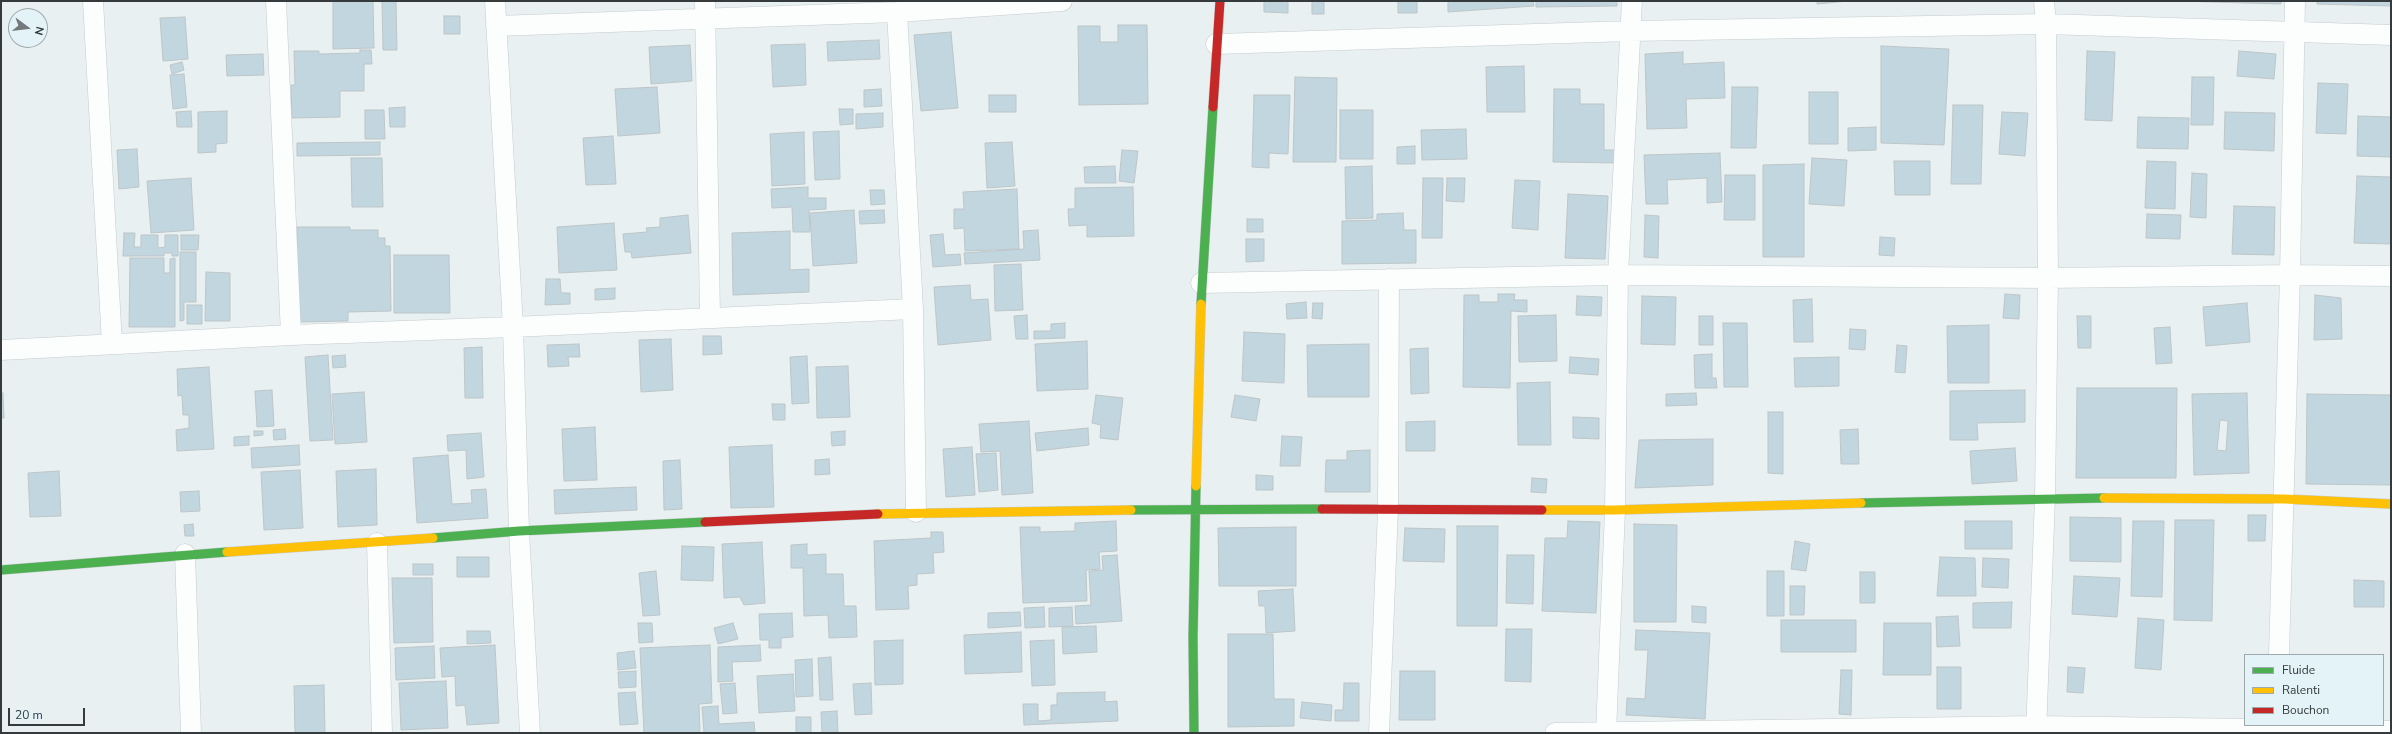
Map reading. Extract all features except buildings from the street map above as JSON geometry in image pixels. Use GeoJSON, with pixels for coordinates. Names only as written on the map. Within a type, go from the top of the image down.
{"type":"FeatureCollection","features":[{"type":"Feature","properties":{"kind":"street"},"geometry":{"type":"LineString","coordinates":[[93,1],[112,344]]}},
{"type":"Feature","properties":{"kind":"street"},"geometry":{"type":"LineString","coordinates":[[276,1],[291,335]]}},
{"type":"Feature","properties":{"kind":"street"},"geometry":{"type":"LineString","coordinates":[[495,1],[513,328],[519,531],[530,733]]}},
{"type":"Feature","properties":{"kind":"street"},"geometry":{"type":"LineString","coordinates":[[496,26],[705,10],[897,12],[1062,1]]}},
{"type":"Feature","properties":{"kind":"street"},"geometry":{"type":"LineString","coordinates":[[1194,733],[1193,637],[1201,283],[1220,1]]}},
{"type":"Feature","properties":{"kind":"street"},"geometry":{"type":"LineString","coordinates":[[1606,733],[1615,510],[1618,275],[1632,1]]}},
{"type":"Feature","properties":{"kind":"street"},"geometry":{"type":"LineString","coordinates":[[2036,729],[2045,498],[2048,278],[2046,24],[2044,1]]}},
{"type":"Feature","properties":{"kind":"street"},"geometry":{"type":"LineString","coordinates":[[2280,654],[2290,275],[2294,1]]}},
{"type":"Feature","properties":{"kind":"street"},"geometry":{"type":"LineString","coordinates":[[705,10],[710,317]]}},
{"type":"Feature","properties":{"kind":"street"},"geometry":{"type":"LineString","coordinates":[[897,12],[912,309],[916,512]]}},
{"type":"Feature","properties":{"kind":"street"},"geometry":{"type":"LineString","coordinates":[[1216,44],[1631,31],[2046,24],[2391,35]]}},
{"type":"Feature","properties":{"kind":"street"},"geometry":{"type":"LineString","coordinates":[[1201,283],[1618,275],[2048,278],[2290,275],[2391,276]]}},
{"type":"Feature","properties":{"kind":"street"},"geometry":{"type":"LineString","coordinates":[[1379,733],[1388,509],[1389,280]]}},
{"type":"Feature","properties":{"kind":"street"},"geometry":{"type":"LineString","coordinates":[[1,350],[291,335],[513,328],[710,317],[912,309]]}},
{"type":"Feature","properties":{"kind":"street"},"geometry":{"type":"LineString","coordinates":[[1,570],[185,554],[377,543],[519,531],[916,512],[1196,509],[1615,510],[2045,498],[2284,499],[2391,504]]}},
{"type":"Feature","properties":{"kind":"street"},"geometry":{"type":"LineString","coordinates":[[377,543],[382,733]]}},
{"type":"Feature","properties":{"kind":"street"},"geometry":{"type":"LineString","coordinates":[[185,554],[191,733]]}},
{"type":"Feature","properties":{"kind":"street"},"geometry":{"type":"LineString","coordinates":[[1555,733],[2036,729],[2278,729],[2391,731]]}},
{"type":"Feature","properties":{"kind":"traffic: fast"},"geometry":{"type":"LineString","coordinates":[[1201,304],[1213,107]]}},
{"type":"Feature","properties":{"kind":"traffic: fast"},"geometry":{"type":"LineString","coordinates":[[1194,733],[1193,637],[1196,486]]}},
{"type":"Feature","properties":{"kind":"traffic: fast"},"geometry":{"type":"LineString","coordinates":[[1861,503],[2104,498]]}},
{"type":"Feature","properties":{"kind":"traffic: fast"},"geometry":{"type":"LineString","coordinates":[[1131,510],[1322,509]]}},
{"type":"Feature","properties":{"kind":"traffic: fast"},"geometry":{"type":"LineString","coordinates":[[433,538],[519,531],[705,522]]}},
{"type":"Feature","properties":{"kind":"traffic: fast"},"geometry":{"type":"LineString","coordinates":[[1,570],[227,552]]}},
{"type":"Feature","properties":{"kind":"traffic: slow"},"geometry":{"type":"LineString","coordinates":[[1196,486],[1201,304]]}},
{"type":"Feature","properties":{"kind":"traffic: slow"},"geometry":{"type":"LineString","coordinates":[[2104,498],[2284,499],[2391,504]]}},
{"type":"Feature","properties":{"kind":"traffic: slow"},"geometry":{"type":"LineString","coordinates":[[1542,510],[1615,510],[1861,503]]}},
{"type":"Feature","properties":{"kind":"traffic: slow"},"geometry":{"type":"LineString","coordinates":[[878,514],[1131,510]]}},
{"type":"Feature","properties":{"kind":"traffic: slow"},"geometry":{"type":"LineString","coordinates":[[227,552],[433,538]]}},
{"type":"Feature","properties":{"kind":"traffic: jam"},"geometry":{"type":"LineString","coordinates":[[1213,107],[1220,1]]}},
{"type":"Feature","properties":{"kind":"traffic: jam"},"geometry":{"type":"LineString","coordinates":[[1322,509],[1542,510]]}},
{"type":"Feature","properties":{"kind":"traffic: jam"},"geometry":{"type":"LineString","coordinates":[[705,522],[878,514]]}}]}
